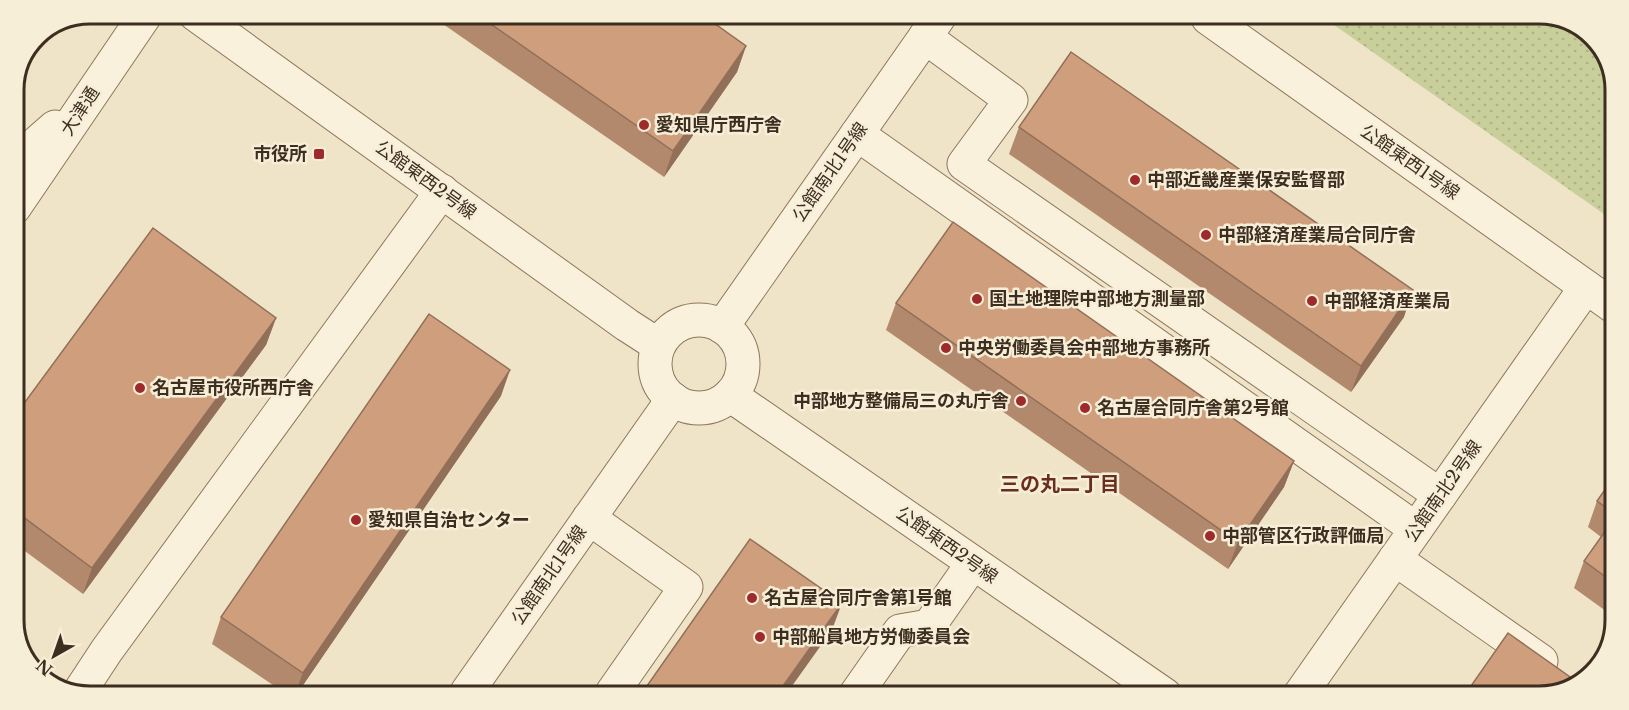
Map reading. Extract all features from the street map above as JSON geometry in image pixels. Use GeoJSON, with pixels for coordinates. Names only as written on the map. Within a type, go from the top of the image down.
{"type":"FeatureCollection","features":[{"type":"Feature","properties":{"kind":"street","name":"大津通"},"geometry":{"type":"LineString","coordinates":[[24,194],[139,24]]}},
{"type":"Feature","properties":{"kind":"street","name":"公館東西2号線"},"geometry":{"type":"LineString","coordinates":[[209,24],[658,345]]}},
{"type":"Feature","properties":{"kind":"street","name":"公館東西1号線"},"geometry":{"type":"LineString","coordinates":[[1216,24],[1605,300]]}},
{"type":"Feature","properties":{"kind":"street"},"geometry":{"type":"LineString","coordinates":[[932,27],[1011,100],[964,164],[1440,495]]}},
{"type":"Feature","properties":{"kind":"street","name":"公館南北1号線"},"geometry":{"type":"LineString","coordinates":[[723,327],[932,27]]}},
{"type":"Feature","properties":{"kind":"street"},"geometry":{"type":"LineString","coordinates":[[24,154],[93,94]]}},
{"type":"Feature","properties":{"kind":"street"},"geometry":{"type":"LineString","coordinates":[[857,134],[1416,529]]}},
{"type":"Feature","properties":{"kind":"street"},"geometry":{"type":"LineString","coordinates":[[84,686],[442,191]]}},
{"type":"Feature","properties":{"kind":"street","name":"公館南北2号線"},"geometry":{"type":"LineString","coordinates":[[1306,686],[1586,287]]}},
{"type":"Feature","properties":{"kind":"street"},"geometry":{"type":"LineString","coordinates":[[694,320],[709,321],[723,327],[732,335],[739,347],[742,372],[738,384],[730,395],[720,402],[696,408],[684,405],[673,399],[662,388],[656,375],[655,360],[658,345],[673,328],[694,320]]}},
{"type":"Feature","properties":{"kind":"street","name":"公館東西2号線"},"geometry":{"type":"LineString","coordinates":[[730,395],[1152,686]]}},
{"type":"Feature","properties":{"kind":"street","name":"公館南北1号線"},"geometry":{"type":"LineString","coordinates":[[471,686],[673,399]]}},
{"type":"Feature","properties":{"kind":"street"},"geometry":{"type":"LineString","coordinates":[[589,518],[686,587],[617,686]]}},
{"type":"Feature","properties":{"kind":"street"},"geometry":{"type":"LineString","coordinates":[[1395,559],[1566,679]]}},
{"type":"Feature","properties":{"kind":"street"},"geometry":{"type":"LineString","coordinates":[[862,686],[900,631],[929,626],[974,563]]}},
{"type":"Feature","properties":{"kind":"green space"},"geometry":{"type":"Polygon","coordinates":[[[1333,24],[1539,24],[1552,25],[1576,35],[1594,53],[1604,77],[1605,215],[1333,24]]]}},
{"type":"Feature","properties":{"kind":"building","name":"愛知県庁西庁舎"},"geometry":{"type":"Polygon","coordinates":[[[491,24],[715,24],[746,46],[673,151],[491,24]]]}},
{"type":"Feature","properties":{"kind":"building","name":"中部経済産業局合同庁舎"},"geometry":{"type":"Polygon","coordinates":[[[1071,52],[1413,290],[1361,366],[1019,127],[1071,52]]]}},
{"type":"Feature","properties":{"kind":"building","name":"名古屋合同庁舎第2号館"},"geometry":{"type":"Polygon","coordinates":[[[953,222],[1294,461],[1238,542],[896,303],[953,222]]]}},
{"type":"Feature","properties":{"kind":"building","name":"名古屋市役所西庁舎"},"geometry":{"type":"Polygon","coordinates":[[[153,228],[276,318],[92,568],[24,517],[24,403],[153,228]]]}},
{"type":"Feature","properties":{"kind":"building","name":"愛知県自治センター"},"geometry":{"type":"Polygon","coordinates":[[[429,314],[510,370],[303,673],[221,617],[429,314]]]}},
{"type":"Feature","properties":{"kind":"building"},"geometry":{"type":"Polygon","coordinates":[[[1605,490],[1605,507],[1597,501],[1605,490]]]}},
{"type":"Feature","properties":{"kind":"building"},"geometry":{"type":"Polygon","coordinates":[[[1605,531],[1605,576],[1584,561],[1605,531]]]}},
{"type":"Feature","properties":{"kind":"building","name":"名古屋合同庁舎第1号館"},"geometry":{"type":"Polygon","coordinates":[[[750,539],[842,603],[783,686],[647,686],[750,539]]]}},
{"type":"Feature","properties":{"kind":"building"},"geometry":{"type":"Polygon","coordinates":[[[1508,633],[1571,678],[1556,684],[1539,686],[1471,686],[1508,633]]]}},
{"type":"Feature","properties":{"kind":"place","name":"愛知県庁西庁舎"},"geometry":{"type":"Point","coordinates":[644,125]}},
{"type":"Feature","properties":{"kind":"place","name":"市役所"},"geometry":{"type":"Point","coordinates":[319,154]}},
{"type":"Feature","properties":{"kind":"place","name":"中部近畿産業保安監督部"},"geometry":{"type":"Point","coordinates":[1135,180]}},
{"type":"Feature","properties":{"kind":"place","name":"中部経済産業局合同庁舎"},"geometry":{"type":"Point","coordinates":[1206,235]}},
{"type":"Feature","properties":{"kind":"place","name":"国土地理院中部地方測量部"},"geometry":{"type":"Point","coordinates":[977,299]}},
{"type":"Feature","properties":{"kind":"place","name":"中部経済産業局"},"geometry":{"type":"Point","coordinates":[1312,301]}},
{"type":"Feature","properties":{"kind":"place","name":"中央労働委員会中部地方事務所"},"geometry":{"type":"Point","coordinates":[946,348]}},
{"type":"Feature","properties":{"kind":"place","name":"名古屋市役所西庁舎"},"geometry":{"type":"Point","coordinates":[140,388]}},
{"type":"Feature","properties":{"kind":"place","name":"中部地方整備局三の丸庁舎"},"geometry":{"type":"Point","coordinates":[1021,401]}},
{"type":"Feature","properties":{"kind":"place","name":"名古屋合同庁舎第2号館"},"geometry":{"type":"Point","coordinates":[1085,408]}},
{"type":"Feature","properties":{"kind":"place","name":"愛知県自治センター"},"geometry":{"type":"Point","coordinates":[356,520]}},
{"type":"Feature","properties":{"kind":"place","name":"中部管区行政評価局"},"geometry":{"type":"Point","coordinates":[1210,536]}},
{"type":"Feature","properties":{"kind":"place","name":"名古屋合同庁舎第1号館"},"geometry":{"type":"Point","coordinates":[752,598]}},
{"type":"Feature","properties":{"kind":"place","name":"中部船員地方労働委員会"},"geometry":{"type":"Point","coordinates":[760,637]}},
{"type":"Feature","properties":{"kind":"district","name":"三の丸二丁目"},"geometry":{"type":"Point","coordinates":[1060,484]}}]}
